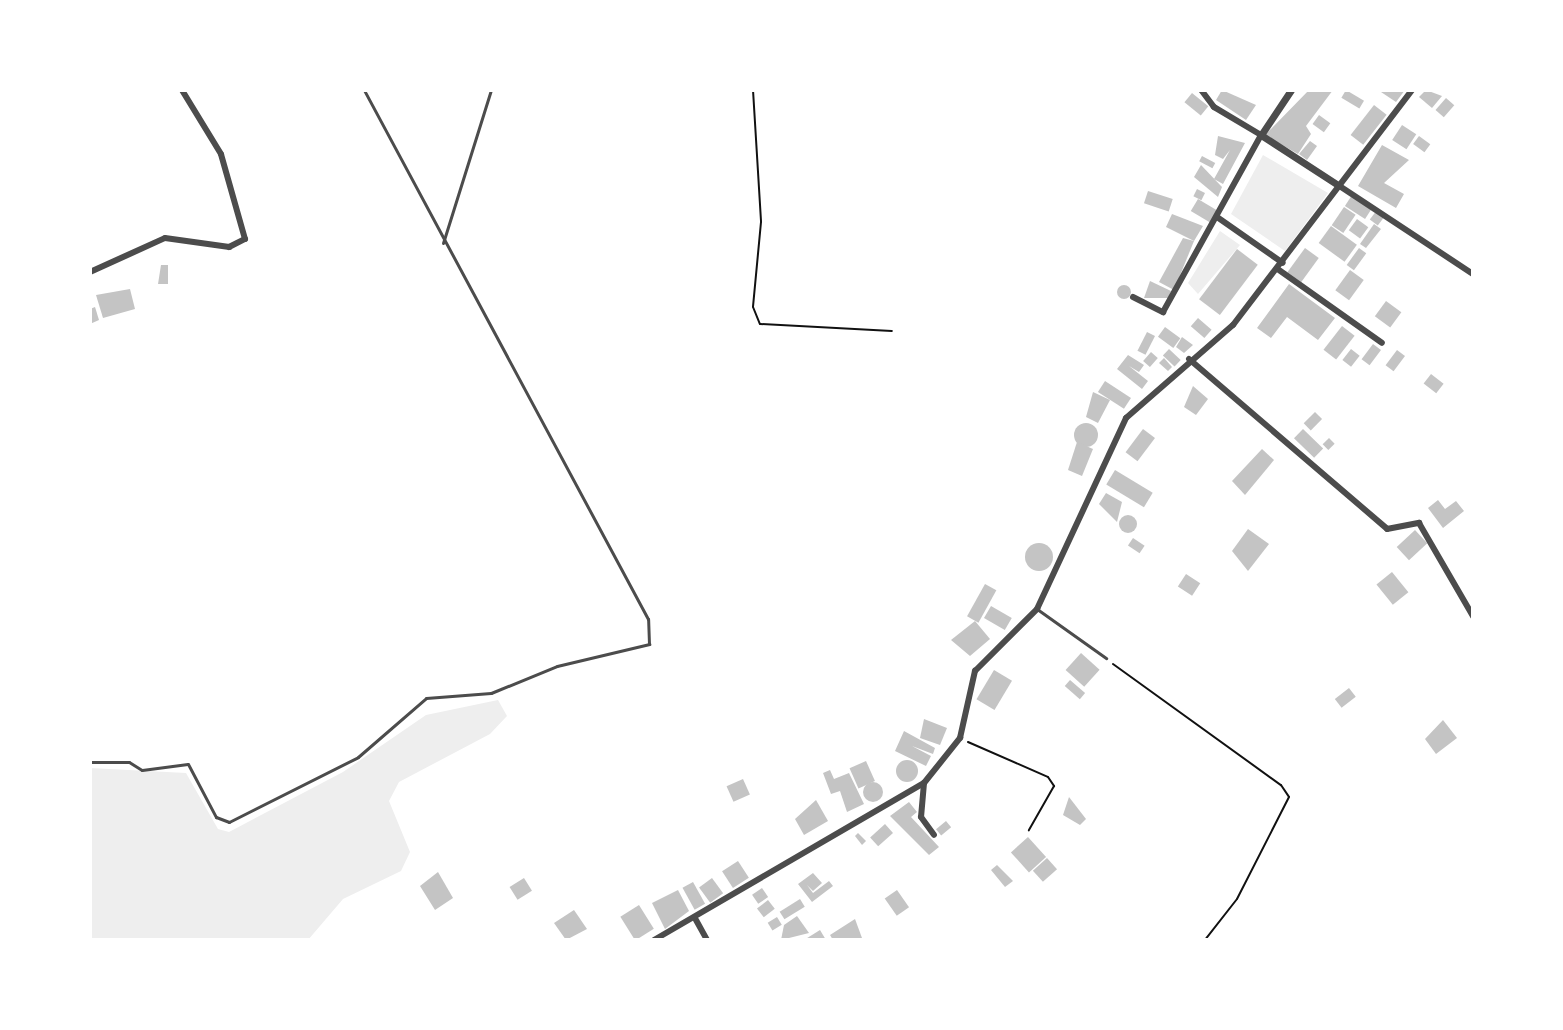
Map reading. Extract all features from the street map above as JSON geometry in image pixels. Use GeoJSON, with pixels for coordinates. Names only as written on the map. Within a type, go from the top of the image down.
{"type":"FeatureCollection","features":[{"type":"Feature","properties":{"kind":"street"},"geometry":{"type":"LineString","coordinates":[[90,272],[165,238],[229,247],[245,239],[221,154],[182,90]]}},
{"type":"Feature","properties":{"kind":"street"},"geometry":{"type":"LineString","coordinates":[[1133,297],[1163,312],[1261,135],[1291,90]]}},
{"type":"Feature","properties":{"kind":"street"},"geometry":{"type":"LineString","coordinates":[[654,940],[696,920],[833,830],[924,783],[960,738],[975,671],[1037,609],[1126,418],[1189,359],[1233,325],[1279,270],[1338,185],[1412,90]]}},
{"type":"Feature","properties":{"kind":"street"},"geometry":{"type":"LineString","coordinates":[[1201,93],[1473,274]]}},
{"type":"Feature","properties":{"kind":"street"},"geometry":{"type":"LineString","coordinates":[[1217,217],[1283,263]]}},
{"type":"Feature","properties":{"kind":"street"},"geometry":{"type":"LineString","coordinates":[[1279,270],[1382,343]]}},
{"type":"Feature","properties":{"kind":"street"},"geometry":{"type":"LineString","coordinates":[[1189,359],[1307,466],[1397,530],[1419,523],[1473,616]]}},
{"type":"Feature","properties":{"kind":"street"},"geometry":{"type":"LineString","coordinates":[[924,783],[921,817],[934,835]]}},
{"type":"Feature","properties":{"kind":"street"},"geometry":{"type":"LineString","coordinates":[[696,920],[707,940]]}},
{"type":"Feature","properties":{"kind":"lane"},"geometry":{"type":"LineString","coordinates":[[90,762],[129,762],[142,770],[188,764],[216,817],[229,822],[358,757],[426,698],[491,693],[557,666],[649,644],[648,619],[443,243],[364,90]]}},
{"type":"Feature","properties":{"kind":"lane"},"geometry":{"type":"LineString","coordinates":[[443,243],[491,90]]}},
{"type":"Feature","properties":{"kind":"lane"},"geometry":{"type":"LineString","coordinates":[[1037,609],[1106,658]]}},
{"type":"Feature","properties":{"kind":"path"},"geometry":{"type":"LineString","coordinates":[[753,90],[761,222],[753,307],[760,324],[892,331]]}},
{"type":"Feature","properties":{"kind":"path"},"geometry":{"type":"LineString","coordinates":[[1106,658],[1289,797],[1237,899],[1205,940]]}},
{"type":"Feature","properties":{"kind":"path"},"geometry":{"type":"LineString","coordinates":[[960,738],[1048,777],[1054,786],[1029,830]]}},
{"type":"Feature","properties":{"kind":"shaded area"},"geometry":{"type":"Polygon","coordinates":[[[1263,155],[1328,193],[1285,251],[1231,214],[1263,155]]]}},
{"type":"Feature","properties":{"kind":"shaded area"},"geometry":{"type":"Polygon","coordinates":[[[1220,231],[1240,245],[1198,294],[1188,283],[1220,231]]]}},
{"type":"Feature","properties":{"kind":"shaded area"},"geometry":{"type":"Polygon","coordinates":[[[498,700],[507,716],[490,734],[399,782],[389,801],[410,852],[401,871],[343,899],[308,940],[90,940],[90,768],[186,773],[218,829],[229,832],[343,772],[426,715],[498,700]]]}},
{"type":"Feature","properties":{"kind":"building"},"geometry":{"type":"Polygon","coordinates":[[[1222,90],[1256,105],[1246,120],[1216,100],[1222,90]]]}},
{"type":"Feature","properties":{"kind":"building"},"geometry":{"type":"Polygon","coordinates":[[[1309,90],[1333,90],[1306,126],[1311,134],[1298,154],[1265,135],[1309,90]]]}},
{"type":"Feature","properties":{"kind":"building"},"geometry":{"type":"Polygon","coordinates":[[[1346,90],[1364,101],[1359,109],[1341,98],[1346,90]]]}},
{"type":"Feature","properties":{"kind":"building"},"geometry":{"type":"Polygon","coordinates":[[[1378,90],[1405,90],[1396,102],[1378,90]]]}},
{"type":"Feature","properties":{"kind":"building"},"geometry":{"type":"Polygon","coordinates":[[[1426,90],[1442,96],[1432,108],[1419,97],[1426,90]]]}},
{"type":"Feature","properties":{"kind":"building"},"geometry":{"type":"Polygon","coordinates":[[[1192,93],[1208,106],[1201,116],[1184,102],[1192,93]]]}},
{"type":"Feature","properties":{"kind":"building"},"geometry":{"type":"Polygon","coordinates":[[[1446,98],[1454,105],[1444,117],[1436,110],[1446,98]]]}},
{"type":"Feature","properties":{"kind":"building"},"geometry":{"type":"Polygon","coordinates":[[[1374,105],[1387,115],[1363,145],[1351,135],[1374,105]]]}},
{"type":"Feature","properties":{"kind":"building"},"geometry":{"type":"Polygon","coordinates":[[[1319,115],[1330,123],[1324,132],[1313,124],[1319,115]]]}},
{"type":"Feature","properties":{"kind":"building"},"geometry":{"type":"Polygon","coordinates":[[[1402,125],[1416,134],[1406,149],[1392,140],[1402,125]]]}},
{"type":"Feature","properties":{"kind":"building"},"geometry":{"type":"Polygon","coordinates":[[[1218,136],[1245,143],[1223,184],[1214,179],[1230,150],[1223,159],[1215,155],[1218,136]]]}},
{"type":"Feature","properties":{"kind":"building"},"geometry":{"type":"Polygon","coordinates":[[[1419,136],[1430,144],[1424,152],[1413,144],[1419,136]]]}},
{"type":"Feature","properties":{"kind":"building"},"geometry":{"type":"Polygon","coordinates":[[[1310,141],[1317,146],[1307,160],[1299,154],[1310,141]]]}},
{"type":"Feature","properties":{"kind":"building"},"geometry":{"type":"Polygon","coordinates":[[[1382,145],[1409,160],[1384,183],[1404,194],[1396,208],[1358,186],[1382,145]]]}},
{"type":"Feature","properties":{"kind":"building"},"geometry":{"type":"Polygon","coordinates":[[[1202,156],[1215,163],[1212,168],[1199,161],[1202,156]]]}},
{"type":"Feature","properties":{"kind":"building"},"geometry":{"type":"Polygon","coordinates":[[[1201,165],[1222,187],[1218,197],[1194,177],[1201,165]]]}},
{"type":"Feature","properties":{"kind":"building"},"geometry":{"type":"Polygon","coordinates":[[[1197,189],[1205,193],[1201,200],[1193,196],[1197,189]]]}},
{"type":"Feature","properties":{"kind":"building"},"geometry":{"type":"Polygon","coordinates":[[[1148,191],[1173,199],[1169,211],[1144,203],[1148,191]]]}},
{"type":"Feature","properties":{"kind":"building"},"geometry":{"type":"Polygon","coordinates":[[[1352,195],[1372,208],[1365,219],[1345,206],[1352,195]]]}},
{"type":"Feature","properties":{"kind":"building"},"geometry":{"type":"Polygon","coordinates":[[[1198,199],[1218,211],[1211,223],[1191,211],[1198,199]]]}},
{"type":"Feature","properties":{"kind":"building"},"geometry":{"type":"Polygon","coordinates":[[[1344,207],[1356,215],[1343,233],[1332,225],[1344,207]]]}},
{"type":"Feature","properties":{"kind":"building"},"geometry":{"type":"Polygon","coordinates":[[[1377,210],[1385,216],[1378,226],[1370,220],[1377,210]]]}},
{"type":"Feature","properties":{"kind":"building"},"geometry":{"type":"Polygon","coordinates":[[[1172,214],[1203,226],[1194,241],[1166,227],[1172,214]]]}},
{"type":"Feature","properties":{"kind":"building"},"geometry":{"type":"Polygon","coordinates":[[[1357,219],[1368,227],[1360,239],[1349,230],[1357,219]]]}},
{"type":"Feature","properties":{"kind":"building"},"geometry":{"type":"Polygon","coordinates":[[[1374,224],[1381,229],[1366,248],[1360,244],[1374,224]]]}},
{"type":"Feature","properties":{"kind":"building"},"geometry":{"type":"Polygon","coordinates":[[[1331,226],[1357,245],[1345,262],[1319,243],[1331,226]]]}},
{"type":"Feature","properties":{"kind":"building"},"geometry":{"type":"Polygon","coordinates":[[[1183,238],[1194,241],[1174,290],[1159,282],[1183,238]]]}},
{"type":"Feature","properties":{"kind":"building"},"geometry":{"type":"Polygon","coordinates":[[[1305,248],[1319,258],[1301,282],[1287,272],[1305,248]]]}},
{"type":"Feature","properties":{"kind":"building"},"geometry":{"type":"Polygon","coordinates":[[[1359,248],[1366,253],[1354,270],[1347,265],[1359,248]]]}},
{"type":"Feature","properties":{"kind":"building"},"geometry":{"type":"Polygon","coordinates":[[[1237,249],[1258,265],[1220,315],[1199,299],[1237,249]]]}},
{"type":"Feature","properties":{"kind":"building"},"geometry":{"type":"Polygon","coordinates":[[[161,265],[168,265],[168,284],[158,284],[161,265]]]}},
{"type":"Feature","properties":{"kind":"building"},"geometry":{"type":"Polygon","coordinates":[[[1350,270],[1364,280],[1349,300],[1335,290],[1350,270]]]}},
{"type":"Feature","properties":{"kind":"building"},"geometry":{"type":"Polygon","coordinates":[[[1150,281],[1171,291],[1168,298],[1144,298],[1150,281]]]}},
{"type":"Feature","properties":{"kind":"building"},"geometry":{"type":"Polygon","coordinates":[[[1289,284],[1335,318],[1318,340],[1287,317],[1271,338],[1257,328],[1289,284]]]}},
{"type":"Feature","properties":{"kind":"building"},"geometry":{"type":"Polygon","coordinates":[[[1124,285],[1131,292],[1124,299],[1117,292],[1124,285]]]}},
{"type":"Feature","properties":{"kind":"building"},"geometry":{"type":"Polygon","coordinates":[[[130,289],[135,309],[103,318],[96,295],[130,289]]]}},
{"type":"Feature","properties":{"kind":"building"},"geometry":{"type":"Polygon","coordinates":[[[1386,301],[1401,312],[1390,328],[1375,316],[1386,301]]]}},
{"type":"Feature","properties":{"kind":"building"},"geometry":{"type":"Polygon","coordinates":[[[95,307],[99,320],[90,324],[90,309],[95,307]]]}},
{"type":"Feature","properties":{"kind":"building"},"geometry":{"type":"Polygon","coordinates":[[[1198,318],[1212,330],[1204,338],[1191,326],[1198,318]]]}},
{"type":"Feature","properties":{"kind":"building"},"geometry":{"type":"Polygon","coordinates":[[[1342,326],[1355,336],[1336,359],[1324,350],[1342,326]]]}},
{"type":"Feature","properties":{"kind":"building"},"geometry":{"type":"Polygon","coordinates":[[[1165,327],[1180,338],[1173,348],[1158,337],[1165,327]]]}},
{"type":"Feature","properties":{"kind":"building"},"geometry":{"type":"Polygon","coordinates":[[[1147,332],[1155,336],[1145,355],[1137,351],[1147,332]]]}},
{"type":"Feature","properties":{"kind":"building"},"geometry":{"type":"Polygon","coordinates":[[[1182,337],[1193,345],[1184,353],[1176,347],[1182,337]]]}},
{"type":"Feature","properties":{"kind":"building"},"geometry":{"type":"Polygon","coordinates":[[[1373,344],[1381,350],[1370,365],[1362,359],[1373,344]]]}},
{"type":"Feature","properties":{"kind":"building"},"geometry":{"type":"Polygon","coordinates":[[[1169,349],[1181,360],[1175,366],[1163,356],[1169,349]]]}},
{"type":"Feature","properties":{"kind":"building"},"geometry":{"type":"Polygon","coordinates":[[[1351,349],[1360,356],[1351,367],[1342,360],[1351,349]]]}},
{"type":"Feature","properties":{"kind":"building"},"geometry":{"type":"Polygon","coordinates":[[[1397,350],[1405,356],[1394,371],[1386,365],[1397,350]]]}},
{"type":"Feature","properties":{"kind":"building"},"geometry":{"type":"Polygon","coordinates":[[[1151,352],[1158,358],[1150,367],[1143,361],[1151,352]]]}},
{"type":"Feature","properties":{"kind":"building"},"geometry":{"type":"Polygon","coordinates":[[[1128,355],[1144,365],[1139,372],[1129,366],[1148,381],[1142,389],[1117,369],[1128,355]]]}},
{"type":"Feature","properties":{"kind":"building"},"geometry":{"type":"Polygon","coordinates":[[[1164,358],[1172,367],[1168,371],[1159,363],[1164,358]]]}},
{"type":"Feature","properties":{"kind":"building"},"geometry":{"type":"Polygon","coordinates":[[[1431,374],[1444,384],[1436,393],[1424,383],[1431,374]]]}},
{"type":"Feature","properties":{"kind":"building"},"geometry":{"type":"Polygon","coordinates":[[[1105,381],[1131,398],[1124,409],[1098,392],[1105,381]]]}},
{"type":"Feature","properties":{"kind":"building"},"geometry":{"type":"Polygon","coordinates":[[[1193,386],[1208,399],[1196,415],[1184,407],[1193,386]]]}},
{"type":"Feature","properties":{"kind":"building"},"geometry":{"type":"Polygon","coordinates":[[[1093,392],[1110,400],[1098,423],[1086,417],[1093,392]]]}},
{"type":"Feature","properties":{"kind":"building"},"geometry":{"type":"Polygon","coordinates":[[[1315,412],[1322,419],[1311,430],[1304,423],[1315,412]]]}},
{"type":"Feature","properties":{"kind":"building"},"geometry":{"type":"Polygon","coordinates":[[[1086,423],[1097,430],[1098,435],[1091,446],[1086,447],[1075,440],[1074,435],[1081,424],[1086,423]]]}},
{"type":"Feature","properties":{"kind":"building"},"geometry":{"type":"Polygon","coordinates":[[[1143,429],[1155,438],[1138,461],[1126,452],[1143,429]]]}},
{"type":"Feature","properties":{"kind":"building"},"geometry":{"type":"Polygon","coordinates":[[[1303,429],[1323,448],[1314,458],[1294,438],[1303,429]]]}},
{"type":"Feature","properties":{"kind":"building"},"geometry":{"type":"Polygon","coordinates":[[[1329,438],[1335,444],[1328,450],[1323,444],[1329,438]]]}},
{"type":"Feature","properties":{"kind":"building"},"geometry":{"type":"Polygon","coordinates":[[[1077,442],[1093,449],[1082,476],[1068,470],[1077,442]]]}},
{"type":"Feature","properties":{"kind":"building"},"geometry":{"type":"Polygon","coordinates":[[[1262,449],[1274,460],[1245,495],[1232,481],[1262,449]]]}},
{"type":"Feature","properties":{"kind":"building"},"geometry":{"type":"Polygon","coordinates":[[[1115,470],[1153,493],[1144,507],[1106,485],[1115,470]]]}},
{"type":"Feature","properties":{"kind":"building"},"geometry":{"type":"Polygon","coordinates":[[[1106,493],[1122,502],[1117,522],[1099,504],[1106,493]]]}},
{"type":"Feature","properties":{"kind":"building"},"geometry":{"type":"Polygon","coordinates":[[[1438,500],[1445,509],[1456,501],[1464,511],[1443,528],[1428,508],[1438,500]]]}},
{"type":"Feature","properties":{"kind":"building"},"geometry":{"type":"Polygon","coordinates":[[[1128,515],[1137,524],[1128,533],[1119,524],[1128,515]]]}},
{"type":"Feature","properties":{"kind":"building"},"geometry":{"type":"Polygon","coordinates":[[[1248,529],[1269,544],[1248,571],[1232,551],[1248,529]]]}},
{"type":"Feature","properties":{"kind":"building"},"geometry":{"type":"Polygon","coordinates":[[[1415,530],[1427,543],[1409,560],[1397,547],[1415,530]]]}},
{"type":"Feature","properties":{"kind":"building"},"geometry":{"type":"Polygon","coordinates":[[[1133,538],[1145,546],[1140,553],[1128,545],[1133,538]]]}},
{"type":"Feature","properties":{"kind":"building"},"geometry":{"type":"Polygon","coordinates":[[[1039,543],[1049,547],[1053,557],[1049,567],[1039,571],[1029,567],[1025,557],[1029,547],[1039,543]]]}},
{"type":"Feature","properties":{"kind":"building"},"geometry":{"type":"Polygon","coordinates":[[[1392,572],[1408,592],[1393,605],[1376,585],[1392,572]]]}},
{"type":"Feature","properties":{"kind":"building"},"geometry":{"type":"Polygon","coordinates":[[[1186,574],[1200,583],[1192,596],[1178,587],[1186,574]]]}},
{"type":"Feature","properties":{"kind":"building"},"geometry":{"type":"Polygon","coordinates":[[[985,584],[996,590],[978,623],[967,616],[985,584]]]}},
{"type":"Feature","properties":{"kind":"building"},"geometry":{"type":"Polygon","coordinates":[[[991,606],[1012,618],[1005,630],[984,618],[991,606]]]}},
{"type":"Feature","properties":{"kind":"building"},"geometry":{"type":"Polygon","coordinates":[[[975,621],[990,639],[970,656],[951,640],[975,621]]]}},
{"type":"Feature","properties":{"kind":"building"},"geometry":{"type":"Polygon","coordinates":[[[1081,653],[1100,670],[1084,687],[1066,670],[1081,653]]]}},
{"type":"Feature","properties":{"kind":"building"},"geometry":{"type":"Polygon","coordinates":[[[994,670],[1012,681],[994,710],[976,699],[994,670]]]}},
{"type":"Feature","properties":{"kind":"building"},"geometry":{"type":"Polygon","coordinates":[[[1070,680],[1085,693],[1080,699],[1065,686],[1070,680]]]}},
{"type":"Feature","properties":{"kind":"building"},"geometry":{"type":"Polygon","coordinates":[[[1349,688],[1356,697],[1342,708],[1335,699],[1349,688]]]}},
{"type":"Feature","properties":{"kind":"building"},"geometry":{"type":"Polygon","coordinates":[[[924,719],[947,728],[940,745],[920,738],[924,719]]]}},
{"type":"Feature","properties":{"kind":"building"},"geometry":{"type":"Polygon","coordinates":[[[1443,720],[1457,738],[1436,754],[1425,739],[1443,720]]]}},
{"type":"Feature","properties":{"kind":"building"},"geometry":{"type":"Polygon","coordinates":[[[904,731],[935,748],[933,754],[912,746],[931,756],[926,766],[895,751],[904,731]]]}},
{"type":"Feature","properties":{"kind":"building"},"geometry":{"type":"Polygon","coordinates":[[[907,760],[915,763],[918,771],[915,779],[907,782],[899,779],[896,771],[899,763],[907,760]]]}},
{"type":"Feature","properties":{"kind":"building"},"geometry":{"type":"Polygon","coordinates":[[[866,761],[875,781],[859,788],[850,768],[866,761]]]}},
{"type":"Feature","properties":{"kind":"building"},"geometry":{"type":"Polygon","coordinates":[[[830,770],[834,779],[849,773],[864,804],[847,812],[840,791],[831,794],[823,773],[830,770]]]}},
{"type":"Feature","properties":{"kind":"building"},"geometry":{"type":"Polygon","coordinates":[[[743,779],[750,795],[733,802],[727,786],[743,779]]]}},
{"type":"Feature","properties":{"kind":"building"},"geometry":{"type":"Polygon","coordinates":[[[873,782],[880,785],[883,792],[880,799],[873,802],[866,799],[863,792],[866,785],[873,782]]]}},
{"type":"Feature","properties":{"kind":"building"},"geometry":{"type":"Polygon","coordinates":[[[1069,797],[1086,819],[1080,825],[1063,815],[1069,797]]]}},
{"type":"Feature","properties":{"kind":"building"},"geometry":{"type":"Polygon","coordinates":[[[816,800],[828,821],[804,835],[795,819],[816,800]]]}},
{"type":"Feature","properties":{"kind":"building"},"geometry":{"type":"Polygon","coordinates":[[[909,802],[917,812],[911,817],[939,847],[929,855],[890,816],[909,802]]]}},
{"type":"Feature","properties":{"kind":"building"},"geometry":{"type":"Polygon","coordinates":[[[946,821],[951,827],[941,835],[936,829],[946,821]]]}},
{"type":"Feature","properties":{"kind":"building"},"geometry":{"type":"Polygon","coordinates":[[[885,824],[893,833],[878,846],[870,837],[885,824]]]}},
{"type":"Feature","properties":{"kind":"building"},"geometry":{"type":"Polygon","coordinates":[[[858,833],[866,841],[862,845],[855,836],[858,833]]]}},
{"type":"Feature","properties":{"kind":"building"},"geometry":{"type":"Polygon","coordinates":[[[1028,837],[1046,857],[1029,872],[1011,852],[1028,837]]]}},
{"type":"Feature","properties":{"kind":"building"},"geometry":{"type":"Polygon","coordinates":[[[1047,858],[1057,869],[1043,882],[1033,871],[1047,858]]]}},
{"type":"Feature","properties":{"kind":"building"},"geometry":{"type":"Polygon","coordinates":[[[738,861],[749,878],[733,888],[722,871],[738,861]]]}},
{"type":"Feature","properties":{"kind":"building"},"geometry":{"type":"Polygon","coordinates":[[[997,865],[1013,881],[1005,887],[991,870],[997,865]]]}},
{"type":"Feature","properties":{"kind":"building"},"geometry":{"type":"Polygon","coordinates":[[[438,872],[453,898],[435,910],[420,886],[438,872]]]}},
{"type":"Feature","properties":{"kind":"building"},"geometry":{"type":"Polygon","coordinates":[[[813,873],[822,883],[813,891],[807,885],[813,893],[829,881],[833,886],[812,902],[798,884],[813,873]]]}},
{"type":"Feature","properties":{"kind":"building"},"geometry":{"type":"Polygon","coordinates":[[[524,878],[532,891],[518,900],[510,887],[524,878]]]}},
{"type":"Feature","properties":{"kind":"building"},"geometry":{"type":"Polygon","coordinates":[[[712,878],[723,893],[710,903],[699,887],[712,878]]]}},
{"type":"Feature","properties":{"kind":"building"},"geometry":{"type":"Polygon","coordinates":[[[693,882],[705,904],[695,910],[683,888],[693,882]]]}},
{"type":"Feature","properties":{"kind":"building"},"geometry":{"type":"Polygon","coordinates":[[[762,888],[768,897],[758,904],[752,895],[762,888]]]}},
{"type":"Feature","properties":{"kind":"building"},"geometry":{"type":"Polygon","coordinates":[[[678,890],[689,911],[665,929],[652,903],[678,890]]]}},
{"type":"Feature","properties":{"kind":"building"},"geometry":{"type":"Polygon","coordinates":[[[897,890],[909,907],[897,916],[885,899],[897,890]]]}},
{"type":"Feature","properties":{"kind":"building"},"geometry":{"type":"Polygon","coordinates":[[[800,899],[805,907],[784,919],[780,912],[800,899]]]}},
{"type":"Feature","properties":{"kind":"building"},"geometry":{"type":"Polygon","coordinates":[[[768,900],[775,909],[764,917],[757,909],[768,900]]]}},
{"type":"Feature","properties":{"kind":"building"},"geometry":{"type":"Polygon","coordinates":[[[639,905],[654,929],[635,940],[620,917],[639,905]]]}},
{"type":"Feature","properties":{"kind":"building"},"geometry":{"type":"Polygon","coordinates":[[[574,910],[587,929],[566,940],[554,923],[574,910]]]}},
{"type":"Feature","properties":{"kind":"building"},"geometry":{"type":"Polygon","coordinates":[[[797,916],[809,933],[781,940],[784,925],[797,916]]]}},
{"type":"Feature","properties":{"kind":"building"},"geometry":{"type":"Polygon","coordinates":[[[777,917],[782,925],[772,930],[768,923],[777,917]]]}},
{"type":"Feature","properties":{"kind":"building"},"geometry":{"type":"Polygon","coordinates":[[[855,919],[862,938],[833,940],[830,935],[855,919]]]}},
{"type":"Feature","properties":{"kind":"building"},"geometry":{"type":"Polygon","coordinates":[[[820,930],[826,940],[804,940],[820,930]]]}}]}
